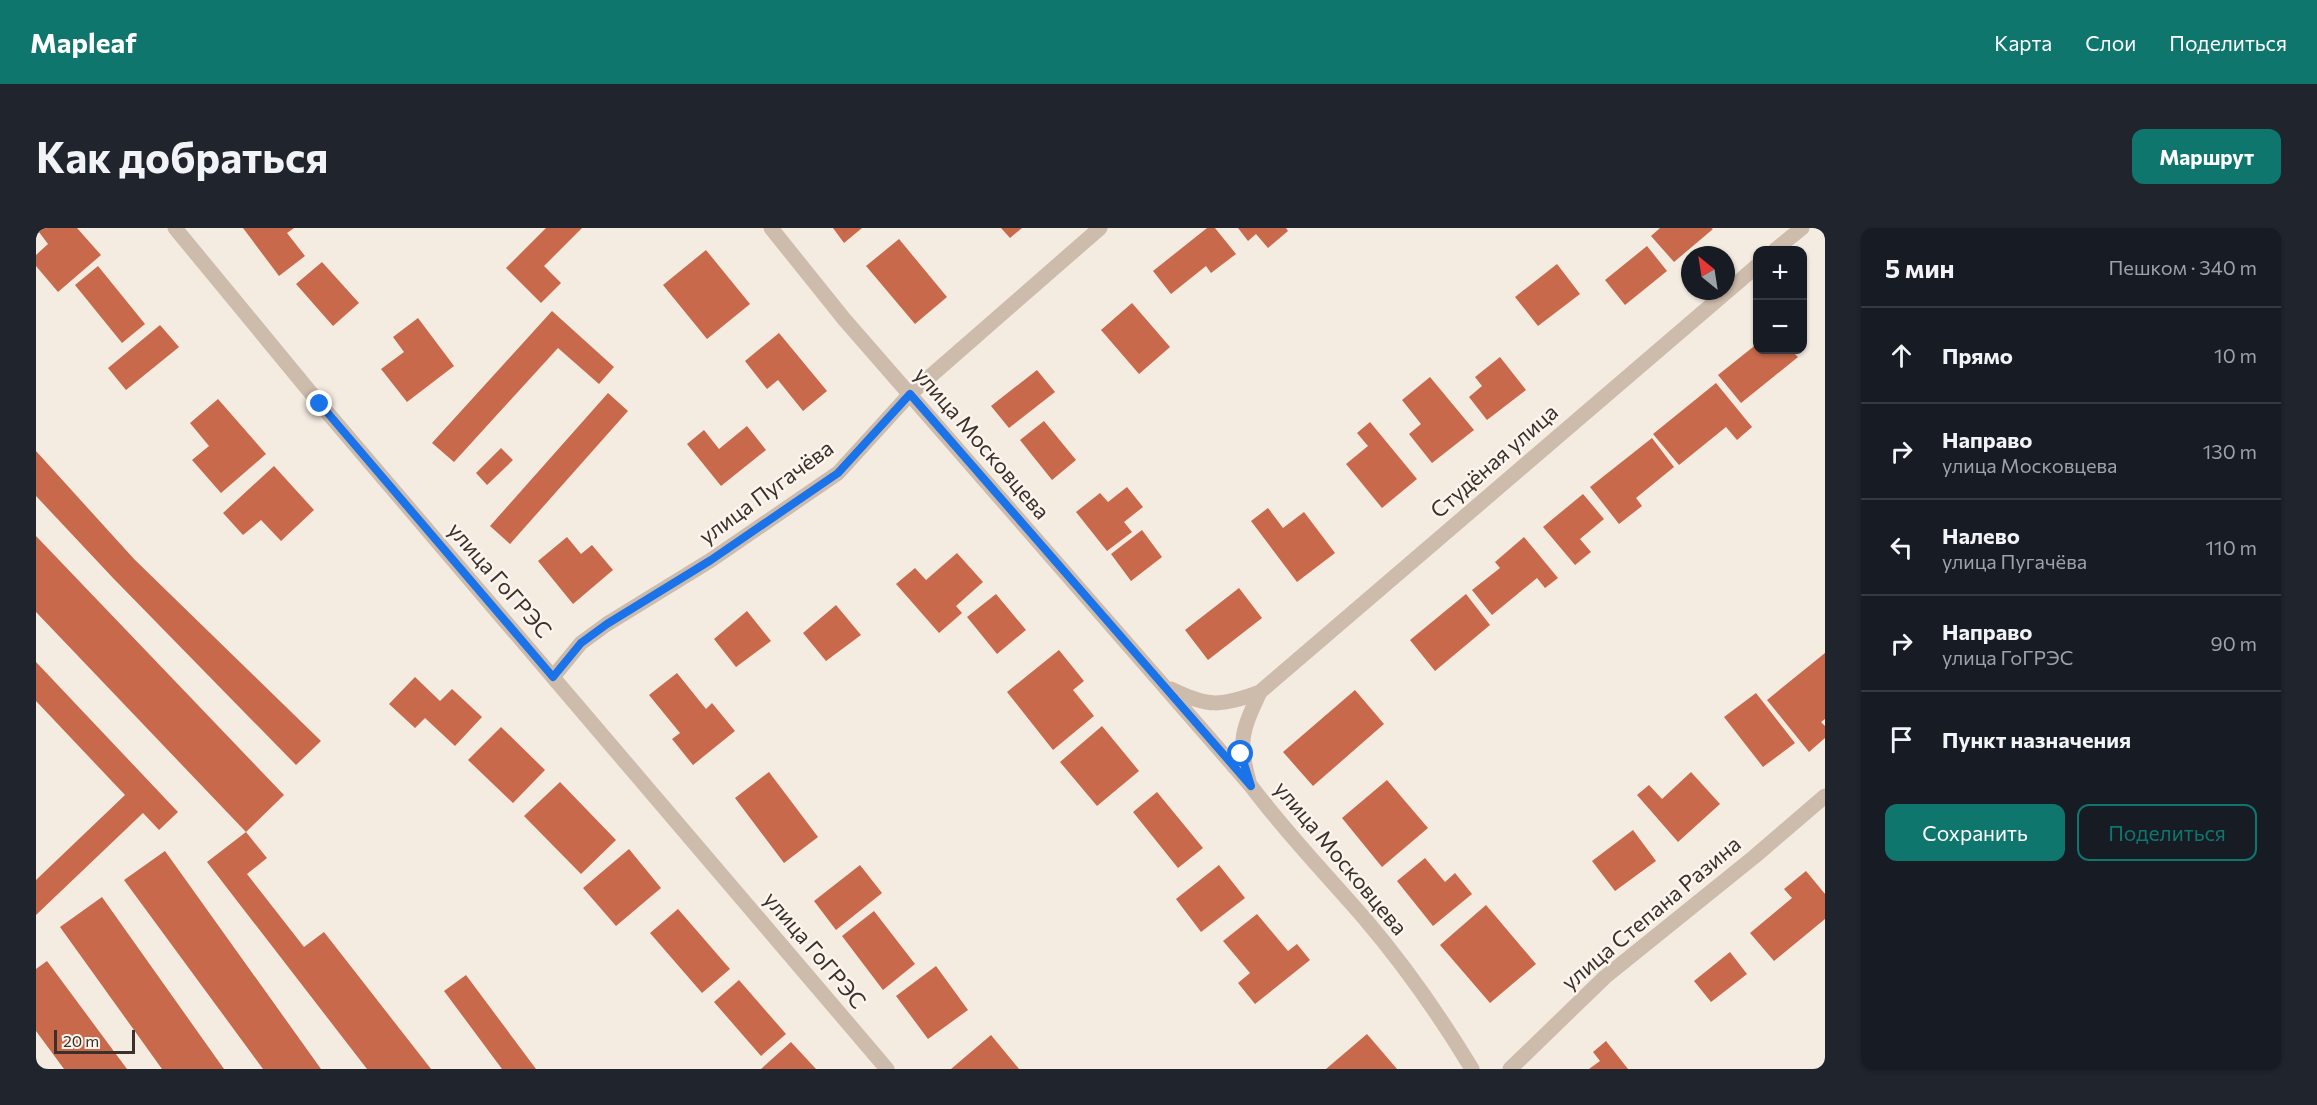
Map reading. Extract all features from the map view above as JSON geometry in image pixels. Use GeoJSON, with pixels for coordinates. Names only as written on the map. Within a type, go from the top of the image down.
{"type":"FeatureCollection","features":[{"type":"Feature","properties":{"kind":"street","name":"улица ГоГРЭС"},"geometry":{"type":"LineString","coordinates":[[175,228],[313,395],[887,1069]]}},
{"type":"Feature","properties":{"kind":"street","name":"улица Московцева"},"geometry":{"type":"LineString","coordinates":[[771,228],[844,319],[1251,786],[1282,827],[1366,920],[1418,986],[1472,1069]]}},
{"type":"Feature","properties":{"kind":"street","name":"улица Пугачёва"},"geometry":{"type":"LineString","coordinates":[[553,677],[581,643],[607,624],[711,560],[838,473],[910,394],[1100,228]]}},
{"type":"Feature","properties":{"kind":"street"},"geometry":{"type":"LineString","coordinates":[[1780,246],[1802,228]]}},
{"type":"Feature","properties":{"kind":"street","name":"Студёная улица"},"geometry":{"type":"LineString","coordinates":[[1260,692],[1753,269]]}},
{"type":"Feature","properties":{"kind":"street","name":"улица Московцева"},"geometry":{"type":"LineString","coordinates":[[1163,685],[1189,698],[1209,704],[1229,703],[1260,692]]}},
{"type":"Feature","properties":{"kind":"street"},"geometry":{"type":"LineString","coordinates":[[1251,786],[1241,754],[1244,726],[1260,692]]}},
{"type":"Feature","properties":{"kind":"street","name":"улица Степана Разина"},"geometry":{"type":"LineString","coordinates":[[1510,1069],[1605,977],[1754,857],[1825,796]]}},
{"type":"Feature","properties":{"kind":"building"},"geometry":{"type":"Polygon","coordinates":[[[36,228],[77,228],[101,255],[58,292],[36,266],[36,255],[48,244],[36,228]]]}},
{"type":"Feature","properties":{"kind":"building"},"geometry":{"type":"Polygon","coordinates":[[[243,228],[294,228],[287,233],[305,256],[279,276],[243,228]]]}},
{"type":"Feature","properties":{"kind":"building"},"geometry":{"type":"Polygon","coordinates":[[[546,228],[582,228],[544,266],[561,283],[541,303],[506,268],[546,228]]]}},
{"type":"Feature","properties":{"kind":"building"},"geometry":{"type":"Polygon","coordinates":[[[833,228],[862,228],[844,243],[833,228]]]}},
{"type":"Feature","properties":{"kind":"building"},"geometry":{"type":"Polygon","coordinates":[[[1001,228],[1022,228],[1010,238],[1001,228]]]}},
{"type":"Feature","properties":{"kind":"building"},"geometry":{"type":"Polygon","coordinates":[[[1207,228],[1215,228],[1236,254],[1211,273],[1206,266],[1171,294],[1153,271],[1207,228]]]}},
{"type":"Feature","properties":{"kind":"building"},"geometry":{"type":"Polygon","coordinates":[[[1238,228],[1286,228],[1288,231],[1268,248],[1256,234],[1248,241],[1238,228]]]}},
{"type":"Feature","properties":{"kind":"building"},"geometry":{"type":"Polygon","coordinates":[[[1660,228],[1713,229],[1693,246],[1681,246],[1681,256],[1674,262],[1651,236],[1660,228]]]}},
{"type":"Feature","properties":{"kind":"building"},"geometry":{"type":"Polygon","coordinates":[[[899,239],[947,297],[915,324],[866,266],[899,239]]]}},
{"type":"Feature","properties":{"kind":"building"},"geometry":{"type":"Polygon","coordinates":[[[1647,246],[1667,271],[1625,305],[1605,280],[1647,246]]]}},
{"type":"Feature","properties":{"kind":"building"},"geometry":{"type":"Polygon","coordinates":[[[706,250],[750,304],[707,339],[663,285],[706,250]]]}},
{"type":"Feature","properties":{"kind":"building"},"geometry":{"type":"Polygon","coordinates":[[[322,262],[359,303],[333,326],[296,284],[322,262]]]}},
{"type":"Feature","properties":{"kind":"building"},"geometry":{"type":"Polygon","coordinates":[[[1557,264],[1580,294],[1538,326],[1515,297],[1557,264]]]}},
{"type":"Feature","properties":{"kind":"building"},"geometry":{"type":"Polygon","coordinates":[[[98,266],[145,324],[122,343],[75,285],[98,266]]]}},
{"type":"Feature","properties":{"kind":"building"},"geometry":{"type":"Polygon","coordinates":[[[1132,303],[1170,347],[1139,374],[1101,330],[1132,303]]]}},
{"type":"Feature","properties":{"kind":"building"},"geometry":{"type":"Polygon","coordinates":[[[552,311],[614,367],[599,384],[558,348],[454,462],[432,443],[552,311]]]}},
{"type":"Feature","properties":{"kind":"building"},"geometry":{"type":"Polygon","coordinates":[[[418,318],[454,366],[407,402],[381,369],[404,352],[393,337],[418,318]]]}},
{"type":"Feature","properties":{"kind":"building"},"geometry":{"type":"Polygon","coordinates":[[[160,325],[179,347],[126,390],[108,368],[160,325]]]}},
{"type":"Feature","properties":{"kind":"building"},"geometry":{"type":"Polygon","coordinates":[[[779,333],[827,391],[803,411],[778,380],[767,389],[745,361],[779,333]]]}},
{"type":"Feature","properties":{"kind":"building"},"geometry":{"type":"Polygon","coordinates":[[[1753,347],[1753,354],[1795,354],[1798,357],[1741,403],[1718,375],[1753,347]]]}},
{"type":"Feature","properties":{"kind":"building"},"geometry":{"type":"Polygon","coordinates":[[[1500,357],[1526,390],[1487,420],[1469,397],[1482,386],[1475,377],[1500,357]]]}},
{"type":"Feature","properties":{"kind":"building"},"geometry":{"type":"Polygon","coordinates":[[[1037,370],[1055,392],[1009,428],[991,406],[1037,370]]]}},
{"type":"Feature","properties":{"kind":"building"},"geometry":{"type":"Polygon","coordinates":[[[1430,377],[1474,430],[1432,463],[1409,434],[1421,424],[1402,400],[1430,377]]]}},
{"type":"Feature","properties":{"kind":"building"},"geometry":{"type":"Polygon","coordinates":[[[1716,383],[1752,427],[1737,440],[1726,427],[1679,465],[1653,434],[1716,383]]]}},
{"type":"Feature","properties":{"kind":"building"},"geometry":{"type":"Polygon","coordinates":[[[608,393],[628,411],[510,544],[490,526],[608,393]]]}},
{"type":"Feature","properties":{"kind":"building"},"geometry":{"type":"Polygon","coordinates":[[[218,399],[266,454],[221,493],[192,460],[209,446],[190,423],[218,399]]]}},
{"type":"Feature","properties":{"kind":"building"},"geometry":{"type":"Polygon","coordinates":[[[1044,421],[1076,460],[1052,480],[1020,440],[1044,421]]]}},
{"type":"Feature","properties":{"kind":"building"},"geometry":{"type":"Polygon","coordinates":[[[1370,422],[1417,479],[1382,508],[1346,464],[1368,446],[1357,433],[1370,422]]]}},
{"type":"Feature","properties":{"kind":"building"},"geometry":{"type":"Polygon","coordinates":[[[747,426],[766,450],[721,486],[687,444],[704,430],[719,449],[747,426]]]}},
{"type":"Feature","properties":{"kind":"building"},"geometry":{"type":"Polygon","coordinates":[[[1652,438],[1674,467],[1636,498],[1642,506],[1619,524],[1590,487],[1652,438]]]}},
{"type":"Feature","properties":{"kind":"building"},"geometry":{"type":"Polygon","coordinates":[[[501,448],[513,460],[487,485],[476,473],[501,448]]]}},
{"type":"Feature","properties":{"kind":"building"},"geometry":{"type":"Polygon","coordinates":[[[36,451],[134,559],[321,741],[296,765],[36,496],[36,451]]]}},
{"type":"Feature","properties":{"kind":"building"},"geometry":{"type":"Polygon","coordinates":[[[274,466],[314,510],[281,541],[261,520],[243,535],[223,513],[274,466]]]}},
{"type":"Feature","properties":{"kind":"building"},"geometry":{"type":"Polygon","coordinates":[[[1127,487],[1143,507],[1124,522],[1132,532],[1107,551],[1076,512],[1100,493],[1108,502],[1127,487]]]}},
{"type":"Feature","properties":{"kind":"building"},"geometry":{"type":"Polygon","coordinates":[[[1583,494],[1604,519],[1580,539],[1591,552],[1575,565],[1543,527],[1583,494]]]}},
{"type":"Feature","properties":{"kind":"building"},"geometry":{"type":"Polygon","coordinates":[[[1268,508],[1283,528],[1304,512],[1335,553],[1297,582],[1251,521],[1268,508]]]}},
{"type":"Feature","properties":{"kind":"building"},"geometry":{"type":"Polygon","coordinates":[[[1142,530],[1162,557],[1131,581],[1111,554],[1142,530]]]}},
{"type":"Feature","properties":{"kind":"building"},"geometry":{"type":"Polygon","coordinates":[[[36,536],[284,795],[246,832],[36,612],[36,536]]]}},
{"type":"Feature","properties":{"kind":"building"},"geometry":{"type":"Polygon","coordinates":[[[567,537],[581,554],[592,545],[613,570],[573,604],[538,561],[567,537]]]}},
{"type":"Feature","properties":{"kind":"building"},"geometry":{"type":"Polygon","coordinates":[[[1524,537],[1558,578],[1545,588],[1537,578],[1492,615],[1472,590],[1500,568],[1495,562],[1524,537]]]}},
{"type":"Feature","properties":{"kind":"building"},"geometry":{"type":"Polygon","coordinates":[[[957,553],[983,582],[956,606],[962,613],[939,633],[896,584],[915,568],[926,580],[957,553]]]}},
{"type":"Feature","properties":{"kind":"building"},"geometry":{"type":"Polygon","coordinates":[[[1239,588],[1262,618],[1208,660],[1185,630],[1239,588]]]}},
{"type":"Feature","properties":{"kind":"building"},"geometry":{"type":"Polygon","coordinates":[[[996,594],[1026,630],[997,654],[967,617],[996,594]]]}},
{"type":"Feature","properties":{"kind":"building"},"geometry":{"type":"Polygon","coordinates":[[[1466,594],[1490,625],[1435,671],[1410,640],[1466,594]]]}},
{"type":"Feature","properties":{"kind":"building"},"geometry":{"type":"Polygon","coordinates":[[[836,605],[861,635],[826,661],[803,633],[836,605]]]}},
{"type":"Feature","properties":{"kind":"building"},"geometry":{"type":"Polygon","coordinates":[[[747,611],[771,641],[736,667],[714,639],[747,611]]]}},
{"type":"Feature","properties":{"kind":"building"},"geometry":{"type":"Polygon","coordinates":[[[1059,650],[1084,681],[1073,690],[1094,716],[1053,750],[1007,692],[1059,650]]]}},
{"type":"Feature","properties":{"kind":"building"},"geometry":{"type":"Polygon","coordinates":[[[1825,653],[1825,719],[1821,722],[1825,726],[1825,738],[1809,752],[1767,700],[1825,653]]]}},
{"type":"Feature","properties":{"kind":"building"},"geometry":{"type":"Polygon","coordinates":[[[36,662],[178,812],[159,830],[143,813],[36,915],[36,880],[125,795],[36,701],[36,662]]]}},
{"type":"Feature","properties":{"kind":"building"},"geometry":{"type":"Polygon","coordinates":[[[677,673],[706,709],[712,703],[735,731],[693,765],[672,739],[680,733],[649,695],[677,673]]]}},
{"type":"Feature","properties":{"kind":"building"},"geometry":{"type":"Polygon","coordinates":[[[415,677],[440,701],[452,689],[482,717],[455,746],[425,718],[415,728],[389,704],[415,677]]]}},
{"type":"Feature","properties":{"kind":"building"},"geometry":{"type":"Polygon","coordinates":[[[1355,690],[1384,724],[1313,786],[1283,752],[1355,690]]]}},
{"type":"Feature","properties":{"kind":"building"},"geometry":{"type":"Polygon","coordinates":[[[1756,693],[1795,743],[1763,767],[1724,717],[1756,693]]]}},
{"type":"Feature","properties":{"kind":"building"},"geometry":{"type":"Polygon","coordinates":[[[1102,726],[1139,771],[1097,806],[1060,762],[1102,726]]]}},
{"type":"Feature","properties":{"kind":"building"},"geometry":{"type":"Polygon","coordinates":[[[501,727],[545,770],[513,803],[468,760],[501,727]]]}},
{"type":"Feature","properties":{"kind":"building"},"geometry":{"type":"Polygon","coordinates":[[[769,772],[818,837],[784,863],[735,798],[769,772]]]}},
{"type":"Feature","properties":{"kind":"building"},"geometry":{"type":"Polygon","coordinates":[[[1691,772],[1720,804],[1678,842],[1637,795],[1649,785],[1662,799],[1691,772]]]}},
{"type":"Feature","properties":{"kind":"building"},"geometry":{"type":"Polygon","coordinates":[[[1387,780],[1428,828],[1382,867],[1342,818],[1387,780]]]}},
{"type":"Feature","properties":{"kind":"building"},"geometry":{"type":"Polygon","coordinates":[[[560,782],[616,840],[581,874],[524,816],[560,782]]]}},
{"type":"Feature","properties":{"kind":"building"},"geometry":{"type":"Polygon","coordinates":[[[1157,792],[1203,848],[1178,868],[1133,812],[1157,792]]]}},
{"type":"Feature","properties":{"kind":"building"},"geometry":{"type":"Polygon","coordinates":[[[1633,830],[1656,861],[1615,891],[1592,861],[1633,830]]]}},
{"type":"Feature","properties":{"kind":"building"},"geometry":{"type":"Polygon","coordinates":[[[246,832],[267,858],[247,874],[304,947],[324,932],[431,1069],[367,1069],[207,862],[246,832]]]}},
{"type":"Feature","properties":{"kind":"building"},"geometry":{"type":"Polygon","coordinates":[[[629,849],[661,888],[616,926],[583,888],[629,849]]]}},
{"type":"Feature","properties":{"kind":"building"},"geometry":{"type":"Polygon","coordinates":[[[165,851],[321,1069],[263,1069],[124,880],[165,851]]]}},
{"type":"Feature","properties":{"kind":"building"},"geometry":{"type":"Polygon","coordinates":[[[1425,858],[1445,882],[1455,873],[1472,894],[1433,926],[1397,881],[1425,858]]]}},
{"type":"Feature","properties":{"kind":"building"},"geometry":{"type":"Polygon","coordinates":[[[860,865],[882,893],[836,930],[814,901],[860,865]]]}},
{"type":"Feature","properties":{"kind":"building"},"geometry":{"type":"Polygon","coordinates":[[[1219,865],[1245,898],[1201,932],[1176,899],[1219,865]]]}},
{"type":"Feature","properties":{"kind":"building"},"geometry":{"type":"Polygon","coordinates":[[[1806,871],[1825,894],[1825,919],[1774,961],[1750,933],[1792,898],[1784,889],[1806,871]]]}},
{"type":"Feature","properties":{"kind":"building"},"geometry":{"type":"Polygon","coordinates":[[[102,897],[224,1069],[162,1069],[60,927],[102,897]]]}},
{"type":"Feature","properties":{"kind":"building"},"geometry":{"type":"Polygon","coordinates":[[[1486,905],[1536,964],[1490,1003],[1440,945],[1486,905]]]}},
{"type":"Feature","properties":{"kind":"building"},"geometry":{"type":"Polygon","coordinates":[[[678,909],[730,969],[702,993],[650,933],[678,909]]]}},
{"type":"Feature","properties":{"kind":"building"},"geometry":{"type":"Polygon","coordinates":[[[874,911],[915,964],[883,990],[842,936],[874,911]]]}},
{"type":"Feature","properties":{"kind":"building"},"geometry":{"type":"Polygon","coordinates":[[[1257,914],[1288,951],[1297,944],[1310,960],[1255,1004],[1238,983],[1250,973],[1223,941],[1257,914]]]}},
{"type":"Feature","properties":{"kind":"building"},"geometry":{"type":"Polygon","coordinates":[[[1730,952],[1747,974],[1711,1002],[1694,981],[1730,952]]]}},
{"type":"Feature","properties":{"kind":"building"},"geometry":{"type":"Polygon","coordinates":[[[47,961],[127,1069],[64,1069],[36,1031],[36,969],[47,961]]]}},
{"type":"Feature","properties":{"kind":"building"},"geometry":{"type":"Polygon","coordinates":[[[936,966],[968,1010],[928,1039],[896,996],[936,966]]]}},
{"type":"Feature","properties":{"kind":"building"},"geometry":{"type":"Polygon","coordinates":[[[466,975],[536,1069],[502,1069],[444,991],[466,975]]]}},
{"type":"Feature","properties":{"kind":"building"},"geometry":{"type":"Polygon","coordinates":[[[739,980],[786,1034],[761,1056],[714,1002],[739,980]]]}},
{"type":"Feature","properties":{"kind":"building"},"geometry":{"type":"Polygon","coordinates":[[[1367,1034],[1397,1069],[1326,1069],[1367,1034]]]}},
{"type":"Feature","properties":{"kind":"building"},"geometry":{"type":"Polygon","coordinates":[[[991,1035],[1019,1069],[951,1069],[991,1035]]]}},
{"type":"Feature","properties":{"kind":"building"},"geometry":{"type":"Polygon","coordinates":[[[1606,1041],[1628,1069],[1589,1069],[1600,1061],[1593,1052],[1606,1041]]]}},
{"type":"Feature","properties":{"kind":"building"},"geometry":{"type":"Polygon","coordinates":[[[791,1042],[816,1069],[761,1069],[791,1042]]]}},
{"type":"Feature","properties":{"kind":"route"},"geometry":{"type":"LineString","coordinates":[[320,404],[553,677],[581,643],[607,624],[711,560],[838,473],[910,394],[1251,786],[1241,754]]}}]}
